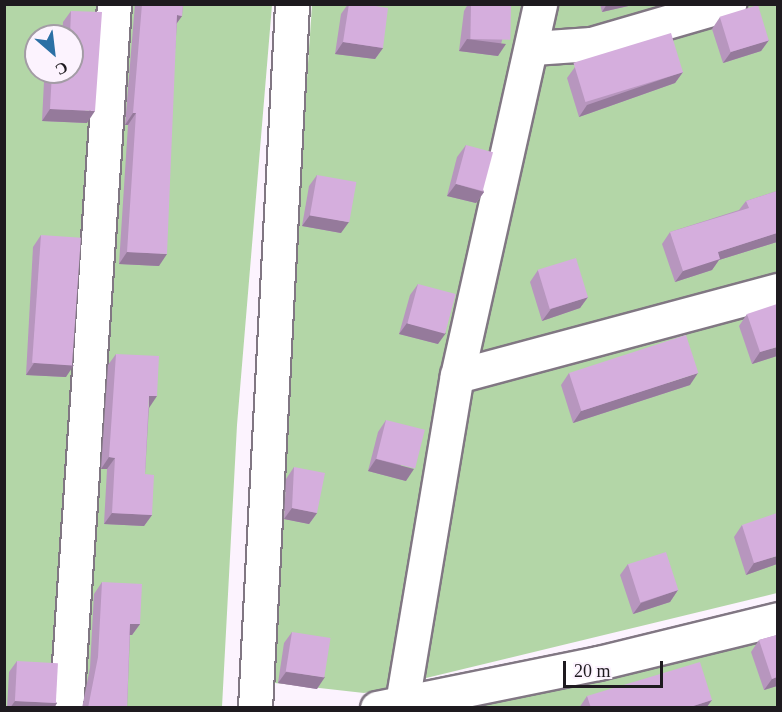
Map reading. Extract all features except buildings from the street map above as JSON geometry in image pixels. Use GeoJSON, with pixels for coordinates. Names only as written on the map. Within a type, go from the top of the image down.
{"type":"FeatureCollection","features":[{"type":"Feature","properties":{"kind":"lane"},"geometry":{"type":"LineString","coordinates":[[66,708],[114,4]]}},
{"type":"Feature","properties":{"kind":"lane"},"geometry":{"type":"LineString","coordinates":[[255,708],[292,4]]}},
{"type":"Feature","properties":{"kind":"lane"},"geometry":{"type":"LineString","coordinates":[[540,4],[533,48],[457,376],[389,705],[597,663],[777,619]]}},
{"type":"Feature","properties":{"kind":"lane"},"geometry":{"type":"LineString","coordinates":[[533,48],[591,44],[729,4]]}},
{"type":"Feature","properties":{"kind":"lane"},"geometry":{"type":"LineString","coordinates":[[457,376],[777,290]]}},
{"type":"Feature","properties":{"kind":"green space"},"geometry":{"type":"Polygon","coordinates":[[[4,5],[272,5],[237,425],[222,707],[5,707],[4,5]]]}},
{"type":"Feature","properties":{"kind":"green space"},"geometry":{"type":"Polygon","coordinates":[[[312,5],[777,5],[777,593],[364,693],[266,682],[312,5]]]}},
{"type":"Feature","properties":{"kind":"green space"},"geometry":{"type":"Polygon","coordinates":[[[777,625],[777,707],[416,708],[777,625]]]}}]}
